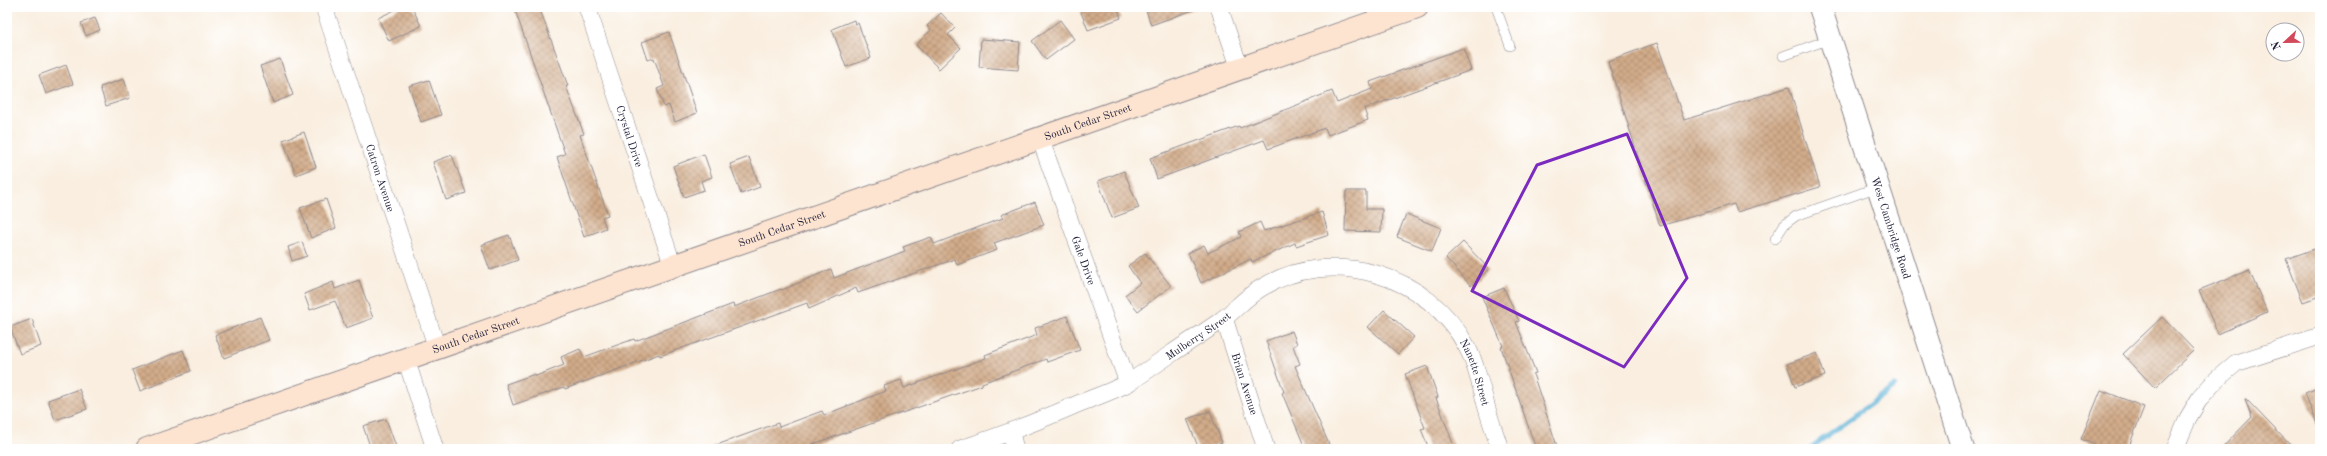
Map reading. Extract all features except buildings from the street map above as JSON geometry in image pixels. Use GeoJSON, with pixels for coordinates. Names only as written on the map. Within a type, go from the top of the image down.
{"type":"FeatureCollection","features":[{"type":"Feature","properties":{"kind":"main road","name":"South Cedar Street"},"geometry":{"type":"LineString","coordinates":[[147,449],[1417,7]]}},
{"type":"Feature","properties":{"kind":"street","name":"Catron Avenue"},"geometry":{"type":"LineString","coordinates":[[324,7],[437,348]]}},
{"type":"Feature","properties":{"kind":"street","name":"Crystal Drive"},"geometry":{"type":"LineString","coordinates":[[587,7],[673,266]]}},
{"type":"Feature","properties":{"kind":"street"},"geometry":{"type":"LineString","coordinates":[[1219,7],[1240,69]]}},
{"type":"Feature","properties":{"kind":"street","name":"West Cambridge Road"},"geometry":{"type":"LineString","coordinates":[[1820,7],[1963,449]]}},
{"type":"Feature","properties":{"kind":"street","name":"Gale Drive"},"geometry":{"type":"LineString","coordinates":[[1040,138],[1128,383]]}},
{"type":"Feature","properties":{"kind":"street","name":"Mulberry Street"},"geometry":{"type":"LineString","coordinates":[[960,449],[1013,441],[1128,383],[1224,318],[1240,302],[1261,287],[1285,276],[1313,269],[1338,268],[1364,270],[1392,278],[1417,292],[1434,304]]}},
{"type":"Feature","properties":{"kind":"street","name":"Nanette Street"},"geometry":{"type":"LineString","coordinates":[[1434,304],[1455,327],[1467,347],[1478,371],[1500,449]]}},
{"type":"Feature","properties":{"kind":"street","name":"Brian Avenue"},"geometry":{"type":"LineString","coordinates":[[1224,318],[1266,449]]}},
{"type":"Feature","properties":{"kind":"street"},"geometry":{"type":"LineString","coordinates":[[2175,449],[2188,418],[2200,398],[2216,380],[2236,363],[2259,357],[2320,336]]}},
{"type":"Feature","properties":{"kind":"street"},"geometry":{"type":"LineString","coordinates":[[406,359],[435,449]]}},
{"type":"Feature","properties":{"kind":"lane"},"geometry":{"type":"LineString","coordinates":[[1496,7],[1510,46]]}},
{"type":"Feature","properties":{"kind":"lane"},"geometry":{"type":"LineString","coordinates":[[1783,56],[1830,39]]}},
{"type":"Feature","properties":{"kind":"lane"},"geometry":{"type":"LineString","coordinates":[[1774,239],[1784,225],[1796,216],[1878,187]]}},
{"type":"Feature","properties":{"kind":"highlighted area"},"geometry":{"type":"Polygon","coordinates":[[[1627,134],[1687,278],[1624,367],[1472,291],[1537,165],[1627,134]]]}},
{"type":"Feature","properties":{"kind":"waterway"},"geometry":{"type":"LineString","coordinates":[[1809,449],[1895,386]]}}]}
